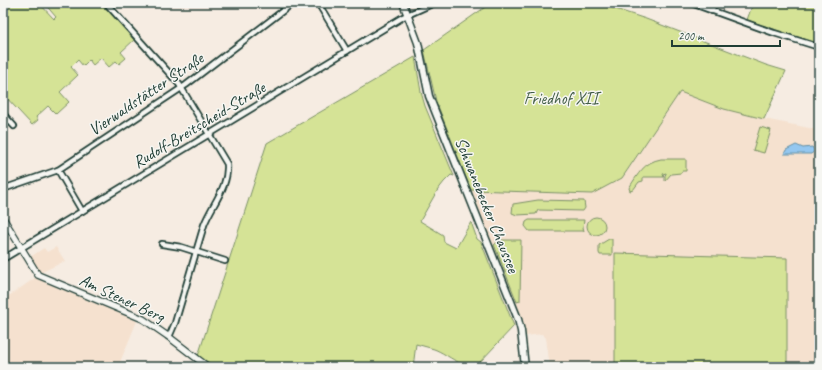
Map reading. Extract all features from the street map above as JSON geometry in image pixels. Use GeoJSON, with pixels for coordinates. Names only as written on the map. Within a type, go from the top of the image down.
{"type":"FeatureCollection","features":[{"type":"Feature","properties":{"kind":"main road","name":"Schwanebecker Chaussee"},"geometry":{"type":"LineString","coordinates":[[403,3],[420,54],[432,103],[518,319],[526,367]]}},
{"type":"Feature","properties":{"kind":"street"},"geometry":{"type":"LineString","coordinates":[[106,3],[182,88],[227,164],[228,171],[225,184],[207,217],[175,323],[169,337]]}},
{"type":"Feature","properties":{"kind":"street","name":"Vierwaldstätter Straße"},"geometry":{"type":"LineString","coordinates":[[3,189],[58,170],[182,88],[293,3]]}},
{"type":"Feature","properties":{"kind":"street"},"geometry":{"type":"LineString","coordinates":[[318,3],[347,51]]}},
{"type":"Feature","properties":{"kind":"street","name":"Rudolf-Breitscheid-Straße"},"geometry":{"type":"LineString","coordinates":[[3,259],[403,17],[434,3]]}},
{"type":"Feature","properties":{"kind":"street"},"geometry":{"type":"LineString","coordinates":[[691,3],[774,33],[819,47]]}},
{"type":"Feature","properties":{"kind":"street"},"geometry":{"type":"LineString","coordinates":[[712,11],[713,3]]}},
{"type":"Feature","properties":{"kind":"street"},"geometry":{"type":"LineString","coordinates":[[3,114],[14,126]]}},
{"type":"Feature","properties":{"kind":"street"},"geometry":{"type":"LineString","coordinates":[[58,170],[82,211]]}},
{"type":"Feature","properties":{"kind":"street"},"geometry":{"type":"LineString","coordinates":[[3,218],[22,248]]}},
{"type":"Feature","properties":{"kind":"street"},"geometry":{"type":"LineString","coordinates":[[162,244],[173,245],[225,261]]}},
{"type":"Feature","properties":{"kind":"street","name":"Am Stener Berg"},"geometry":{"type":"LineString","coordinates":[[22,248],[38,276],[143,319],[208,367]]}},
{"type":"Feature","properties":{"kind":"shaded area"},"geometry":{"type":"Polygon","coordinates":[[[680,92],[724,109],[819,130],[819,367],[550,367],[546,338],[542,334],[526,336],[518,307],[471,190],[592,194],[622,178],[680,92]]]}},
{"type":"Feature","properties":{"kind":"shaded area"},"geometry":{"type":"Polygon","coordinates":[[[56,247],[65,261],[40,273],[30,257],[44,248],[47,252],[56,247]]]}},
{"type":"Feature","properties":{"kind":"shaded area"},"geometry":{"type":"Polygon","coordinates":[[[35,278],[137,321],[118,367],[3,367],[3,300],[35,278]]]}},
{"type":"Feature","properties":{"kind":"green space"},"geometry":{"type":"Polygon","coordinates":[[[3,3],[39,3],[54,19],[56,17],[44,3],[102,3],[134,40],[121,52],[126,58],[119,64],[116,61],[109,67],[101,58],[93,65],[89,60],[83,66],[78,60],[71,67],[78,75],[60,92],[69,102],[56,114],[48,106],[36,117],[38,120],[32,125],[3,94],[3,3]]]}},
{"type":"Feature","properties":{"kind":"green space","name":"Friedhof XII"},"geometry":{"type":"Polygon","coordinates":[[[491,3],[597,3],[646,19],[766,65],[786,71],[764,119],[724,109],[680,92],[622,178],[592,194],[471,190],[436,101],[424,50],[491,3]]]}},
{"type":"Feature","properties":{"kind":"green space"},"geometry":{"type":"Polygon","coordinates":[[[753,3],[816,3],[816,10],[819,11],[819,44],[747,20],[753,3]]]}},
{"type":"Feature","properties":{"kind":"green space"},"geometry":{"type":"Polygon","coordinates":[[[415,57],[425,106],[454,176],[451,175],[437,191],[420,221],[443,235],[444,242],[456,248],[471,222],[477,239],[481,242],[514,326],[479,363],[473,365],[461,363],[434,349],[416,344],[413,367],[212,367],[198,356],[267,143],[415,57]]]}},
{"type":"Feature","properties":{"kind":"green space"},"geometry":{"type":"Polygon","coordinates":[[[760,127],[771,130],[764,153],[753,150],[760,127]]]}},
{"type":"Feature","properties":{"kind":"green space"},"geometry":{"type":"Polygon","coordinates":[[[661,159],[686,159],[686,171],[671,174],[665,181],[666,173],[663,174],[664,177],[643,177],[643,181],[639,182],[633,190],[630,191],[629,188],[642,169],[650,163],[661,159]]]}},
{"type":"Feature","properties":{"kind":"green space"},"geometry":{"type":"Polygon","coordinates":[[[538,200],[584,201],[585,208],[583,211],[538,210],[536,214],[517,215],[512,213],[513,204],[538,200]]]}},
{"type":"Feature","properties":{"kind":"green space"},"geometry":{"type":"Polygon","coordinates":[[[596,217],[602,220],[605,226],[602,232],[596,235],[590,232],[587,226],[590,220],[596,217]]]}},
{"type":"Feature","properties":{"kind":"green space"},"geometry":{"type":"Polygon","coordinates":[[[529,220],[584,220],[584,231],[529,231],[525,226],[526,222],[529,220]]]}},
{"type":"Feature","properties":{"kind":"green space"},"geometry":{"type":"Polygon","coordinates":[[[609,239],[612,239],[612,255],[600,255],[599,245],[609,239]]]}},
{"type":"Feature","properties":{"kind":"green space"},"geometry":{"type":"Polygon","coordinates":[[[500,240],[521,240],[520,301],[517,302],[494,245],[500,240]]]}},
{"type":"Feature","properties":{"kind":"green space"},"geometry":{"type":"Polygon","coordinates":[[[615,253],[787,258],[787,367],[615,367],[615,253]]]}},
{"type":"Feature","properties":{"kind":"water"},"geometry":{"type":"Polygon","coordinates":[[[796,145],[803,148],[812,147],[815,151],[811,154],[784,154],[786,150],[796,145]]]}}]}
